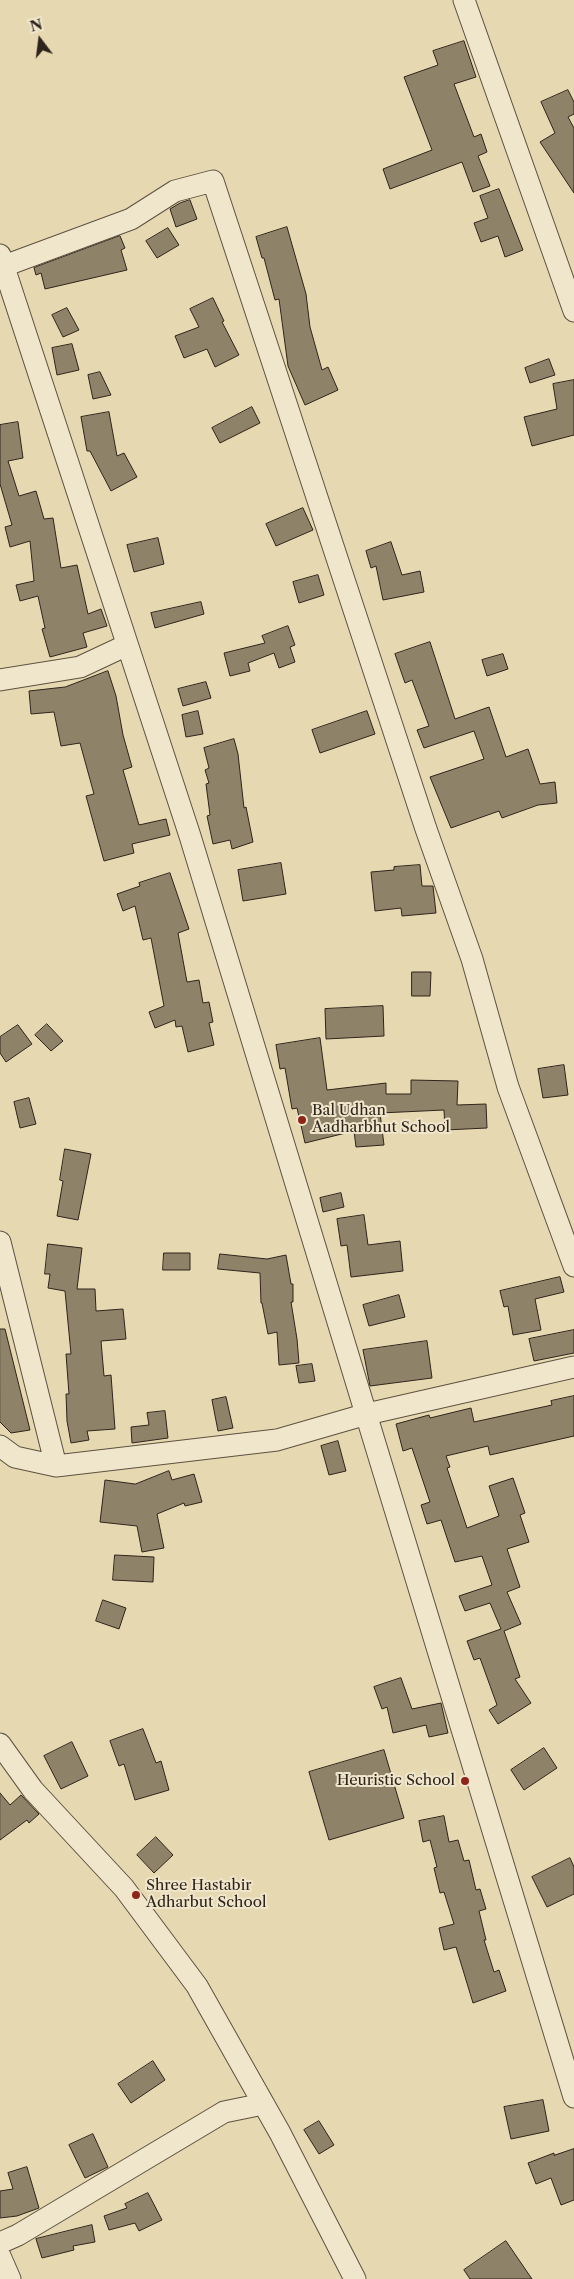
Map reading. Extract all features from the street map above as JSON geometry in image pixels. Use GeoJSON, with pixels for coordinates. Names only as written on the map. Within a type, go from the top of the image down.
{"type":"FeatureCollection","features":[{"type":"Feature","properties":{"kind":"street"},"geometry":{"type":"LineString","coordinates":[[464,0],[574,311]]}},
{"type":"Feature","properties":{"kind":"street"},"geometry":{"type":"LineString","coordinates":[[574,1266],[508,1087],[472,959],[426,828],[213,180],[175,191],[131,219],[2,260],[190,836],[574,2097]]}},
{"type":"Feature","properties":{"kind":"street"},"geometry":{"type":"LineString","coordinates":[[0,680],[80,667],[127,645]]}},
{"type":"Feature","properties":{"kind":"street"},"geometry":{"type":"LineString","coordinates":[[0,1242],[56,1466]]}},
{"type":"Feature","properties":{"kind":"street"},"geometry":{"type":"LineString","coordinates":[[0,1446],[14,1457],[56,1466],[277,1440],[367,1414],[574,1367]]}},
{"type":"Feature","properties":{"kind":"street"},"geometry":{"type":"LineString","coordinates":[[0,1744],[34,1790],[124,1888],[197,1986],[280,2133],[355,2279]]}},
{"type":"Feature","properties":{"kind":"street"},"geometry":{"type":"LineString","coordinates":[[0,2243],[18,2235],[224,2112],[263,2104]]}},
{"type":"Feature","properties":{"kind":"street"},"geometry":{"type":"LineString","coordinates":[[0,2256],[10,2279]]}},
{"type":"Feature","properties":{"kind":"building"},"geometry":{"type":"Polygon","coordinates":[[[464,41],[476,77],[454,84],[474,137],[481,134],[487,152],[478,156],[490,186],[473,192],[462,162],[390,189],[383,169],[432,150],[404,77],[438,65],[433,51],[464,41]]]}},
{"type":"Feature","properties":{"kind":"building"},"geometry":{"type":"Polygon","coordinates":[[[568,90],[574,102],[574,114],[568,117],[574,128],[574,193],[540,142],[555,133],[541,102],[568,90]]]}},
{"type":"Feature","properties":{"kind":"building"},"geometry":{"type":"Polygon","coordinates":[[[499,189],[523,250],[505,257],[498,236],[481,242],[474,223],[488,218],[480,196],[499,189]]]}},
{"type":"Feature","properties":{"kind":"building"},"geometry":{"type":"Polygon","coordinates":[[[190,200],[197,219],[176,227],[170,209],[190,200]]]}},
{"type":"Feature","properties":{"kind":"building"},"geometry":{"type":"Polygon","coordinates":[[[287,227],[306,294],[310,327],[322,370],[328,367],[338,390],[305,405],[288,366],[279,299],[275,300],[264,258],[262,258],[256,237],[287,227]]]}},
{"type":"Feature","properties":{"kind":"building"},"geometry":{"type":"Polygon","coordinates":[[[168,228],[179,245],[157,258],[146,241],[168,228]]]}},
{"type":"Feature","properties":{"kind":"building"},"geometry":{"type":"Polygon","coordinates":[[[120,236],[125,248],[121,250],[127,270],[45,289],[41,273],[36,275],[34,268],[120,236]]]}},
{"type":"Feature","properties":{"kind":"building"},"geometry":{"type":"Polygon","coordinates":[[[213,298],[224,321],[222,322],[239,355],[215,367],[207,349],[184,358],[175,336],[199,327],[190,309],[213,298]]]}},
{"type":"Feature","properties":{"kind":"building"},"geometry":{"type":"Polygon","coordinates":[[[67,308],[79,330],[63,337],[52,315],[67,308]]]}},
{"type":"Feature","properties":{"kind":"building"},"geometry":{"type":"Polygon","coordinates":[[[72,344],[79,370],[57,375],[52,348],[72,344]]]}},
{"type":"Feature","properties":{"kind":"building"},"geometry":{"type":"Polygon","coordinates":[[[549,359],[555,375],[530,383],[525,368],[549,359]]]}},
{"type":"Feature","properties":{"kind":"building"},"geometry":{"type":"Polygon","coordinates":[[[100,372],[111,395],[93,399],[88,375],[100,372]]]}},
{"type":"Feature","properties":{"kind":"building"},"geometry":{"type":"Polygon","coordinates":[[[574,380],[574,435],[532,446],[524,417],[557,409],[553,384],[574,380]]]}},
{"type":"Feature","properties":{"kind":"building"},"geometry":{"type":"Polygon","coordinates":[[[252,407],[260,423],[220,443],[212,428],[252,407]]]}},
{"type":"Feature","properties":{"kind":"building"},"geometry":{"type":"Polygon","coordinates":[[[109,412],[117,456],[124,453],[137,477],[111,491],[90,451],[87,451],[81,417],[109,412]]]}},
{"type":"Feature","properties":{"kind":"building"},"geometry":{"type":"Polygon","coordinates":[[[18,422],[23,458],[8,461],[19,496],[36,491],[44,519],[53,518],[61,568],[77,565],[88,614],[101,609],[107,626],[83,633],[87,647],[50,657],[42,629],[45,628],[38,596],[20,601],[16,585],[34,581],[30,541],[10,547],[5,527],[12,525],[0,484],[0,425],[18,422]]]}},
{"type":"Feature","properties":{"kind":"building"},"geometry":{"type":"Polygon","coordinates":[[[303,508],[313,530],[276,546],[266,524],[303,508]]]}},
{"type":"Feature","properties":{"kind":"building"},"geometry":{"type":"Polygon","coordinates":[[[158,538],[164,564],[134,572],[127,545],[158,538]]]}},
{"type":"Feature","properties":{"kind":"building"},"geometry":{"type":"Polygon","coordinates":[[[391,542],[402,575],[420,571],[424,592],[383,600],[376,566],[371,568],[366,551],[391,542]]]}},
{"type":"Feature","properties":{"kind":"building"},"geometry":{"type":"Polygon","coordinates":[[[318,575],[324,595],[299,603],[293,582],[318,575]]]}},
{"type":"Feature","properties":{"kind":"building"},"geometry":{"type":"Polygon","coordinates":[[[201,602],[204,614],[155,628],[151,613],[201,602]]]}},
{"type":"Feature","properties":{"kind":"building"},"geometry":{"type":"Polygon","coordinates":[[[288,626],[295,645],[290,647],[295,662],[279,668],[274,653],[248,663],[250,671],[230,676],[224,653],[265,643],[262,636],[288,626]]]}},
{"type":"Feature","properties":{"kind":"building"},"geometry":{"type":"Polygon","coordinates":[[[430,642],[455,719],[489,707],[506,757],[528,749],[540,784],[555,782],[557,803],[538,805],[502,818],[499,811],[451,828],[430,777],[484,759],[474,731],[424,748],[417,730],[429,726],[412,680],[405,683],[395,654],[430,642]]]}},
{"type":"Feature","properties":{"kind":"building"},"geometry":{"type":"Polygon","coordinates":[[[503,654],[508,669],[487,676],[482,660],[503,654]]]}},
{"type":"Feature","properties":{"kind":"building"},"geometry":{"type":"Polygon","coordinates":[[[108,671],[116,696],[123,735],[132,767],[123,770],[139,825],[166,819],[170,835],[132,844],[134,853],[104,861],[86,796],[94,794],[80,743],[61,746],[54,712],[31,714],[29,691],[65,687],[108,671]]]}},
{"type":"Feature","properties":{"kind":"building"},"geometry":{"type":"Polygon","coordinates":[[[206,682],[211,698],[183,706],[178,689],[206,682]]]}},
{"type":"Feature","properties":{"kind":"building"},"geometry":{"type":"Polygon","coordinates":[[[198,711],[203,734],[186,737],[182,715],[198,711]]]}},
{"type":"Feature","properties":{"kind":"building"},"geometry":{"type":"Polygon","coordinates":[[[367,711],[375,734],[320,753],[312,730],[367,711]]]}},
{"type":"Feature","properties":{"kind":"building"},"geometry":{"type":"Polygon","coordinates":[[[234,739],[238,754],[244,808],[246,807],[253,842],[232,849],[230,840],[213,844],[207,816],[210,815],[206,784],[209,783],[205,770],[209,768],[204,748],[234,739]]]}},
{"type":"Feature","properties":{"kind":"building"},"geometry":{"type":"Polygon","coordinates":[[[281,863],[286,894],[243,901],[238,870],[281,863]]]}},
{"type":"Feature","properties":{"kind":"building"},"geometry":{"type":"Polygon","coordinates":[[[420,865],[422,886],[433,886],[436,913],[402,916],[401,908],[375,911],[371,872],[394,870],[394,867],[420,865]]]}},
{"type":"Feature","properties":{"kind":"building"},"geometry":{"type":"Polygon","coordinates":[[[170,873],[189,929],[178,933],[187,982],[199,980],[203,1003],[209,1002],[213,1022],[209,1023],[214,1045],[188,1052],[182,1026],[176,1027],[175,1020],[155,1028],[149,1012],[164,1006],[151,938],[143,940],[135,906],[123,911],[117,894],[140,886],[139,883],[170,873]]]}},
{"type":"Feature","properties":{"kind":"building"},"geometry":{"type":"Polygon","coordinates":[[[412,972],[431,972],[430,996],[412,996],[412,972]]]}},
{"type":"Feature","properties":{"kind":"building"},"geometry":{"type":"Polygon","coordinates":[[[383,1006],[384,1036],[326,1039],[325,1009],[383,1006]]]}},
{"type":"Feature","properties":{"kind":"building"},"geometry":{"type":"Polygon","coordinates":[[[47,1024],[63,1041],[51,1051],[35,1035],[47,1024]]]}},
{"type":"Feature","properties":{"kind":"building"},"geometry":{"type":"Polygon","coordinates":[[[18,1025],[32,1044],[6,1062],[0,1053],[0,1037],[18,1025]]]}},
{"type":"Feature","properties":{"kind":"building"},"geometry":{"type":"Polygon","coordinates":[[[320,1038],[327,1090],[386,1083],[386,1094],[411,1094],[411,1080],[458,1081],[457,1105],[486,1104],[487,1128],[445,1130],[444,1110],[380,1113],[384,1145],[356,1147],[354,1131],[305,1143],[297,1108],[292,1109],[285,1068],[280,1069],[276,1045],[320,1038]]]}},
{"type":"Feature","properties":{"kind":"building"},"geometry":{"type":"Polygon","coordinates":[[[564,1065],[568,1095],[543,1098],[538,1069],[564,1065]]]}},
{"type":"Feature","properties":{"kind":"building"},"geometry":{"type":"Polygon","coordinates":[[[29,1098],[36,1124],[20,1128],[14,1102],[29,1098]]]}},
{"type":"Feature","properties":{"kind":"building"},"geometry":{"type":"Polygon","coordinates":[[[65,1149],[91,1154],[78,1220],[57,1216],[63,1181],[60,1180],[65,1149]]]}},
{"type":"Feature","properties":{"kind":"building"},"geometry":{"type":"Polygon","coordinates":[[[341,1193],[344,1207],[323,1212],[320,1198],[341,1193]]]}},
{"type":"Feature","properties":{"kind":"building"},"geometry":{"type":"Polygon","coordinates":[[[364,1215],[368,1245],[400,1241],[403,1271],[351,1277],[347,1245],[341,1246],[337,1219],[364,1215]]]}},
{"type":"Feature","properties":{"kind":"building"},"geometry":{"type":"Polygon","coordinates":[[[48,1244],[82,1248],[77,1289],[95,1289],[96,1311],[123,1309],[126,1339],[101,1341],[104,1376],[111,1375],[115,1429],[87,1431],[89,1440],[71,1443],[67,1421],[66,1394],[69,1394],[66,1354],[71,1354],[65,1291],[48,1288],[50,1274],[45,1274],[48,1244]]]}},
{"type":"Feature","properties":{"kind":"building"},"geometry":{"type":"Polygon","coordinates":[[[164,1253],[190,1253],[190,1270],[163,1270],[164,1253]]]}},
{"type":"Feature","properties":{"kind":"building"},"geometry":{"type":"Polygon","coordinates":[[[220,1254],[267,1259],[286,1255],[291,1284],[293,1284],[293,1302],[291,1302],[299,1363],[279,1365],[277,1332],[268,1334],[261,1303],[260,1273],[218,1269],[220,1254]]]}},
{"type":"Feature","properties":{"kind":"building"},"geometry":{"type":"Polygon","coordinates":[[[560,1277],[564,1292],[535,1299],[541,1330],[513,1335],[508,1306],[504,1307],[500,1291],[560,1277]]]}},
{"type":"Feature","properties":{"kind":"building"},"geometry":{"type":"Polygon","coordinates":[[[399,1295],[405,1317],[369,1326],[363,1305],[399,1295]]]}},
{"type":"Feature","properties":{"kind":"building"},"geometry":{"type":"Polygon","coordinates":[[[0,1329],[5,1329],[30,1430],[11,1433],[0,1422],[0,1329]]]}},
{"type":"Feature","properties":{"kind":"building"},"geometry":{"type":"Polygon","coordinates":[[[574,1330],[574,1353],[534,1361],[529,1339],[574,1330]]]}},
{"type":"Feature","properties":{"kind":"building"},"geometry":{"type":"Polygon","coordinates":[[[427,1341],[432,1378],[370,1386],[363,1350],[427,1341]]]}},
{"type":"Feature","properties":{"kind":"building"},"geometry":{"type":"Polygon","coordinates":[[[312,1364],[315,1381],[299,1383],[296,1366],[312,1364]]]}},
{"type":"Feature","properties":{"kind":"building"},"geometry":{"type":"Polygon","coordinates":[[[574,1396],[574,1436],[490,1455],[488,1446],[446,1456],[450,1467],[447,1468],[467,1528],[499,1516],[489,1486],[513,1478],[525,1513],[520,1515],[529,1542],[507,1549],[520,1587],[507,1592],[521,1624],[504,1631],[520,1677],[515,1679],[531,1703],[498,1724],[489,1710],[497,1705],[480,1658],[474,1660],[467,1641],[501,1629],[490,1603],[465,1611],[459,1596],[492,1585],[482,1556],[455,1562],[441,1520],[427,1524],[421,1505],[430,1502],[412,1448],[403,1451],[396,1424],[429,1415],[430,1418],[471,1408],[474,1422],[552,1405],[551,1401],[574,1396]]]}},
{"type":"Feature","properties":{"kind":"building"},"geometry":{"type":"Polygon","coordinates":[[[226,1397],[233,1428],[218,1431],[212,1400],[226,1397]]]}},
{"type":"Feature","properties":{"kind":"building"},"geometry":{"type":"Polygon","coordinates":[[[165,1411],[168,1438],[132,1443],[131,1427],[149,1425],[147,1413],[165,1411]]]}},
{"type":"Feature","properties":{"kind":"building"},"geometry":{"type":"Polygon","coordinates":[[[338,1441],[346,1471],[329,1475],[321,1446],[338,1441]]]}},
{"type":"Feature","properties":{"kind":"building"},"geometry":{"type":"Polygon","coordinates":[[[169,1471],[172,1480],[194,1474],[202,1502],[185,1506],[184,1503],[157,1514],[164,1548],[142,1552],[137,1526],[100,1522],[105,1480],[135,1484],[169,1471]]]}},
{"type":"Feature","properties":{"kind":"building"},"geometry":{"type":"Polygon","coordinates":[[[115,1555],[154,1557],[153,1582],[113,1580],[115,1555]]]}},
{"type":"Feature","properties":{"kind":"building"},"geometry":{"type":"Polygon","coordinates":[[[103,1600],[126,1608],[119,1629],[96,1621],[103,1600]]]}},
{"type":"Feature","properties":{"kind":"building"},"geometry":{"type":"Polygon","coordinates":[[[401,1678],[412,1709],[441,1703],[448,1733],[429,1737],[426,1725],[393,1733],[387,1707],[382,1709],[374,1687],[401,1678]]]}},
{"type":"Feature","properties":{"kind":"building"},"geometry":{"type":"Polygon","coordinates":[[[143,1729],[156,1763],[161,1761],[169,1790],[135,1800],[124,1764],[119,1766],[110,1741],[143,1729]]]}},
{"type":"Feature","properties":{"kind":"building"},"geometry":{"type":"Polygon","coordinates":[[[72,1742],[88,1776],[61,1789],[44,1756],[72,1742]]]}},
{"type":"Feature","properties":{"kind":"building"},"geometry":{"type":"Polygon","coordinates":[[[544,1748],[557,1768],[524,1790],[511,1770],[544,1748]]]}},
{"type":"Feature","properties":{"kind":"building"},"geometry":{"type":"Polygon","coordinates":[[[384,1750],[404,1818],[329,1840],[309,1772],[384,1750]]]}},
{"type":"Feature","properties":{"kind":"building"},"geometry":{"type":"Polygon","coordinates":[[[0,1793],[10,1805],[21,1795],[39,1814],[29,1823],[27,1820],[0,1840],[0,1793]]]}},
{"type":"Feature","properties":{"kind":"building"},"geometry":{"type":"Polygon","coordinates":[[[444,1816],[449,1842],[458,1840],[464,1861],[469,1860],[476,1890],[480,1889],[486,1909],[479,1911],[486,1940],[484,1940],[494,1972],[499,1970],[506,1991],[473,2003],[456,1947],[444,1950],[439,1928],[454,1924],[444,1892],[440,1893],[434,1868],[437,1867],[430,1840],[423,1842],[419,1821],[444,1816]]]}},
{"type":"Feature","properties":{"kind":"building"},"geometry":{"type":"Polygon","coordinates":[[[156,1837],[173,1855],[154,1873],[137,1855],[156,1837]]]}},
{"type":"Feature","properties":{"kind":"building"},"geometry":{"type":"Polygon","coordinates":[[[570,1858],[574,1867],[574,1894],[547,1907],[532,1877],[570,1858]]]}},
{"type":"Feature","properties":{"kind":"building"},"geometry":{"type":"Polygon","coordinates":[[[153,2061],[165,2080],[131,2103],[118,2084],[153,2061]]]}},
{"type":"Feature","properties":{"kind":"building"},"geometry":{"type":"Polygon","coordinates":[[[543,2100],[549,2131],[511,2139],[504,2107],[543,2100]]]}},
{"type":"Feature","properties":{"kind":"building"},"geometry":{"type":"Polygon","coordinates":[[[319,2121],[334,2145],[319,2154],[304,2130],[319,2121]]]}},
{"type":"Feature","properties":{"kind":"building"},"geometry":{"type":"Polygon","coordinates":[[[93,2134],[108,2167],[85,2178],[69,2145],[93,2134]]]}},
{"type":"Feature","properties":{"kind":"building"},"geometry":{"type":"Polygon","coordinates":[[[574,2149],[574,2200],[561,2205],[551,2178],[536,2184],[528,2163],[554,2153],[554,2155],[574,2149]]]}},
{"type":"Feature","properties":{"kind":"building"},"geometry":{"type":"Polygon","coordinates":[[[27,2167],[39,2208],[17,2216],[0,2218],[0,2191],[13,2189],[8,2173],[27,2167]]]}},
{"type":"Feature","properties":{"kind":"building"},"geometry":{"type":"Polygon","coordinates":[[[148,2193],[162,2220],[139,2231],[135,2223],[109,2230],[104,2216],[127,2208],[125,2204],[148,2193]]]}},
{"type":"Feature","properties":{"kind":"building"},"geometry":{"type":"Polygon","coordinates":[[[92,2225],[95,2242],[73,2246],[74,2250],[42,2258],[36,2239],[92,2225]]]}},
{"type":"Feature","properties":{"kind":"building"},"geometry":{"type":"Polygon","coordinates":[[[506,2241],[532,2279],[470,2279],[464,2270],[506,2241]]]}},
{"type":"Feature","properties":{"kind":"place","name":"Bal Udhan Aadharbhut School"},"geometry":{"type":"Point","coordinates":[302,1120]}},
{"type":"Feature","properties":{"kind":"place","name":"Heuristic School"},"geometry":{"type":"Point","coordinates":[465,1781]}},
{"type":"Feature","properties":{"kind":"place","name":"Shree Hastabir Adharbut School"},"geometry":{"type":"Point","coordinates":[136,1895]}}]}
